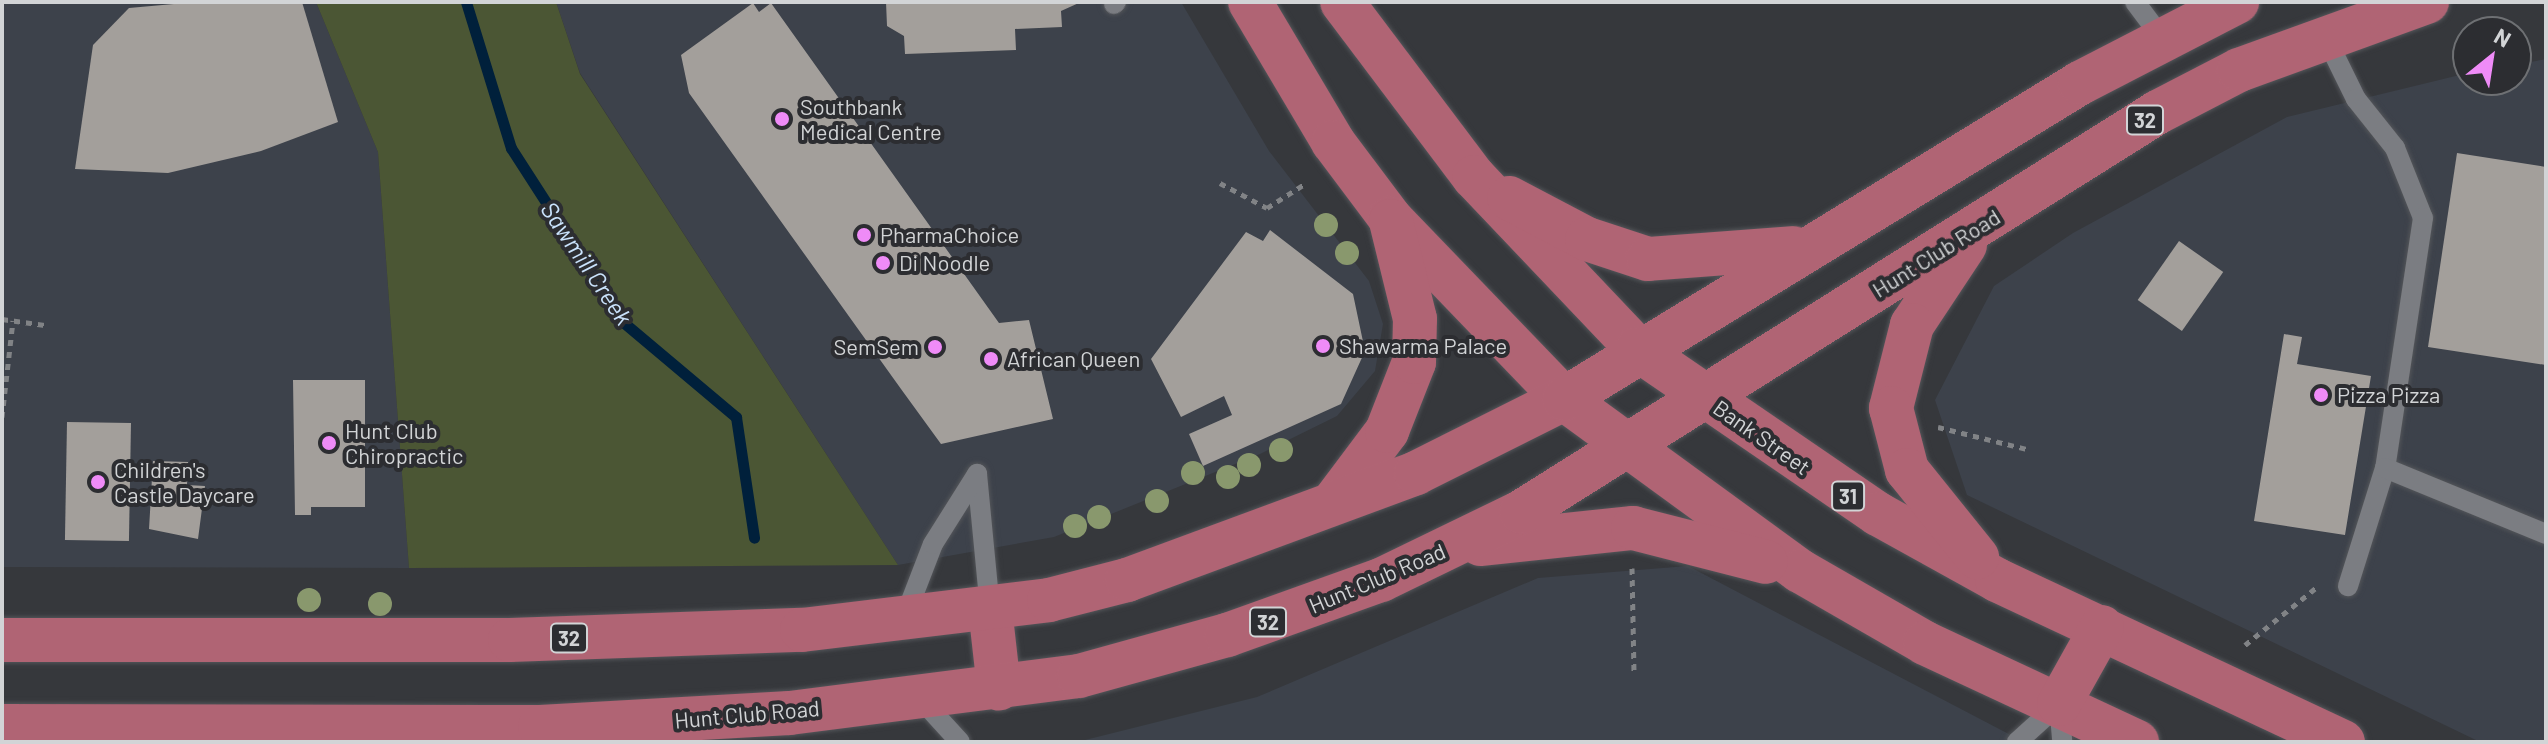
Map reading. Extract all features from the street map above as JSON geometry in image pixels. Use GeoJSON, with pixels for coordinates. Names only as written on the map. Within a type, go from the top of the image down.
{"type":"FeatureCollection","features":[{"type":"Feature","properties":{"kind":"main road"},"geometry":{"type":"LineString","coordinates":[[1250,2],[1333,142],[1390,218],[1564,399],[1626,450],[1800,571],[2061,723],[2137,742]]}},
{"type":"Feature","properties":{"kind":"main road","name":"Bank Street"},"geometry":{"type":"LineString","coordinates":[[1342,2],[1474,177],[1637,349],[1823,480],[1997,580],[2343,742]]}},
{"type":"Feature","properties":{"kind":"main road","name":"32"},"geometry":{"type":"LineString","coordinates":[[2,640],[510,640],[802,630],[990,608],[1188,561],[1416,473],[1564,399],[1637,349],[1805,247],[2162,38],[2237,2]]}},
{"type":"Feature","properties":{"kind":"main road","name":"Hunt Club Road"},"geometry":{"type":"LineString","coordinates":[[2,726],[664,732],[1079,676],[1227,635],[1450,548],[1626,450],[2158,112],[2325,36],[2427,2]]}},
{"type":"Feature","properties":{"kind":"main road"},"geometry":{"type":"LineString","coordinates":[[1474,177],[1552,223],[1648,259],[1805,247]]}},
{"type":"Feature","properties":{"kind":"main road"},"geometry":{"type":"LineString","coordinates":[[1333,503],[1387,431],[1414,362],[1415,319],[1390,218]]}},
{"type":"Feature","properties":{"kind":"main road"},"geometry":{"type":"LineString","coordinates":[[1978,227],[1912,325],[1891,408],[1907,470],[1997,580]]}},
{"type":"Feature","properties":{"kind":"main road"},"geometry":{"type":"LineString","coordinates":[[1450,548],[1633,528],[1800,571]]}},
{"type":"Feature","properties":{"kind":"main road"},"geometry":{"type":"LineString","coordinates":[[990,608],[999,688]]}},
{"type":"Feature","properties":{"kind":"main road"},"geometry":{"type":"LineString","coordinates":[[2061,723],[2102,627]]}},
{"type":"Feature","properties":{"kind":"lane"},"geometry":{"type":"LineString","coordinates":[[2135,2],[2162,38]]}},
{"type":"Feature","properties":{"kind":"lane"},"geometry":{"type":"LineString","coordinates":[[2325,36],[2356,99],[2395,148],[2423,218],[2385,468],[2348,586]]}},
{"type":"Feature","properties":{"kind":"lane"},"geometry":{"type":"LineString","coordinates":[[2385,468],[2546,534]]}},
{"type":"Feature","properties":{"kind":"lane"},"geometry":{"type":"LineString","coordinates":[[904,619],[933,544],[977,474],[990,608]]}},
{"type":"Feature","properties":{"kind":"lane"},"geometry":{"type":"LineString","coordinates":[[918,696],[960,742]]}},
{"type":"Feature","properties":{"kind":"lane"},"geometry":{"type":"LineString","coordinates":[[2017,742],[2061,723]]}},
{"type":"Feature","properties":{"kind":"path"},"geometry":{"type":"LineString","coordinates":[[1220,183],[1267,208],[1303,185]]}},
{"type":"Feature","properties":{"kind":"path"},"geometry":{"type":"LineString","coordinates":[[2,319],[45,325]]}},
{"type":"Feature","properties":{"kind":"path"},"geometry":{"type":"LineString","coordinates":[[2,417],[13,321]]}},
{"type":"Feature","properties":{"kind":"path"},"geometry":{"type":"LineString","coordinates":[[1929,425],[2027,449]]}},
{"type":"Feature","properties":{"kind":"path"},"geometry":{"type":"LineString","coordinates":[[2245,645],[2316,590],[2321,577]]}},
{"type":"Feature","properties":{"kind":"path"},"geometry":{"type":"LineString","coordinates":[[1633,590],[1634,671]]}},
{"type":"Feature","properties":{"kind":"shaded area"},"geometry":{"type":"Polygon","coordinates":[[[2,2],[316,2],[378,152],[409,568],[2,567],[2,2]]]}},
{"type":"Feature","properties":{"kind":"shaded area"},"geometry":{"type":"Polygon","coordinates":[[[556,2],[1181,2],[1269,151],[1369,281],[1383,324],[1375,371],[1337,416],[1260,454],[1054,537],[898,565],[580,73],[556,2]]]}},
{"type":"Feature","properties":{"kind":"shaded area"},"geometry":{"type":"Polygon","coordinates":[[[2546,59],[2546,742],[2480,742],[1967,495],[1935,400],[1994,286],[2073,233],[2287,117],[2452,77],[2452,96],[2532,96],[2532,62],[2546,59]]]}},
{"type":"Feature","properties":{"kind":"shaded area"},"geometry":{"type":"Polygon","coordinates":[[[1688,566],[2024,742],[1077,742],[1257,697],[1538,578],[1688,566]]]}},
{"type":"Feature","properties":{"kind":"green space"},"geometry":{"type":"Polygon","coordinates":[[[316,2],[556,2],[580,74],[898,565],[409,568],[378,152],[316,2]]]}},
{"type":"Feature","properties":{"kind":"building"},"geometry":{"type":"Polygon","coordinates":[[[196,2],[302,2],[338,122],[261,151],[168,173],[75,169],[93,45],[129,8],[196,2]]]}},
{"type":"Feature","properties":{"kind":"building"},"geometry":{"type":"Polygon","coordinates":[[[886,2],[1081,2],[1061,11],[1062,27],[1015,29],[1016,50],[905,54],[904,36],[887,26],[886,2]]]}},
{"type":"Feature","properties":{"kind":"building"},"geometry":{"type":"Polygon","coordinates":[[[753,3],[759,12],[771,3],[999,323],[1029,320],[1053,419],[941,444],[901,389],[689,93],[681,55],[753,3]]]}},
{"type":"Feature","properties":{"kind":"building"},"geometry":{"type":"Polygon","coordinates":[[[2457,153],[2546,167],[2546,365],[2428,347],[2457,153]]]}},
{"type":"Feature","properties":{"kind":"building"},"geometry":{"type":"Polygon","coordinates":[[[1270,230],[1353,294],[1365,351],[1341,404],[1203,466],[1189,434],[1232,415],[1224,396],[1181,417],[1151,359],[1246,232],[1263,241],[1270,230]]]}},
{"type":"Feature","properties":{"kind":"building"},"geometry":{"type":"Polygon","coordinates":[[[2179,241],[2223,272],[2182,331],[2138,300],[2179,241]]]}},
{"type":"Feature","properties":{"kind":"building"},"geometry":{"type":"Polygon","coordinates":[[[2284,334],[2302,337],[2297,364],[2371,376],[2345,535],[2254,521],[2284,334]]]}},
{"type":"Feature","properties":{"kind":"building","name":"Hunt Club Chiropractic"},"geometry":{"type":"Polygon","coordinates":[[[293,380],[365,380],[365,507],[311,507],[311,515],[295,515],[293,380]]]}},
{"type":"Feature","properties":{"kind":"building","name":"Children's Castle Daycare"},"geometry":{"type":"Polygon","coordinates":[[[67,422],[131,423],[129,541],[65,540],[67,422]]]}},
{"type":"Feature","properties":{"kind":"building"},"geometry":{"type":"Polygon","coordinates":[[[153,461],[188,462],[187,485],[205,486],[198,539],[149,529],[153,461]]]}},
{"type":"Feature","properties":{"kind":"waterway","name":"Sawmill Creek"},"geometry":{"type":"LineString","coordinates":[[466,2],[511,148],[623,322],[736,417],[754,538]]}},
{"type":"Feature","properties":{"kind":"place","name":"Southbank Medical Centre"},"geometry":{"type":"Point","coordinates":[782,119]}},
{"type":"Feature","properties":{"kind":"place","name":"PharmaChoice"},"geometry":{"type":"Point","coordinates":[864,235]}},
{"type":"Feature","properties":{"kind":"place","name":"Di Noodle"},"geometry":{"type":"Point","coordinates":[883,263]}},
{"type":"Feature","properties":{"kind":"place","name":"Shawarma Palace"},"geometry":{"type":"Point","coordinates":[1323,346]}},
{"type":"Feature","properties":{"kind":"place","name":"SemSem"},"geometry":{"type":"Point","coordinates":[935,347]}},
{"type":"Feature","properties":{"kind":"place","name":"African Queen"},"geometry":{"type":"Point","coordinates":[991,359]}},
{"type":"Feature","properties":{"kind":"place","name":"Pizza Pizza"},"geometry":{"type":"Point","coordinates":[2321,395]}},
{"type":"Feature","properties":{"kind":"place","name":"Hunt Club Chiropractic"},"geometry":{"type":"Point","coordinates":[329,443]}},
{"type":"Feature","properties":{"kind":"place","name":"Children's Castle Daycare"},"geometry":{"type":"Point","coordinates":[98,482]}}]}
